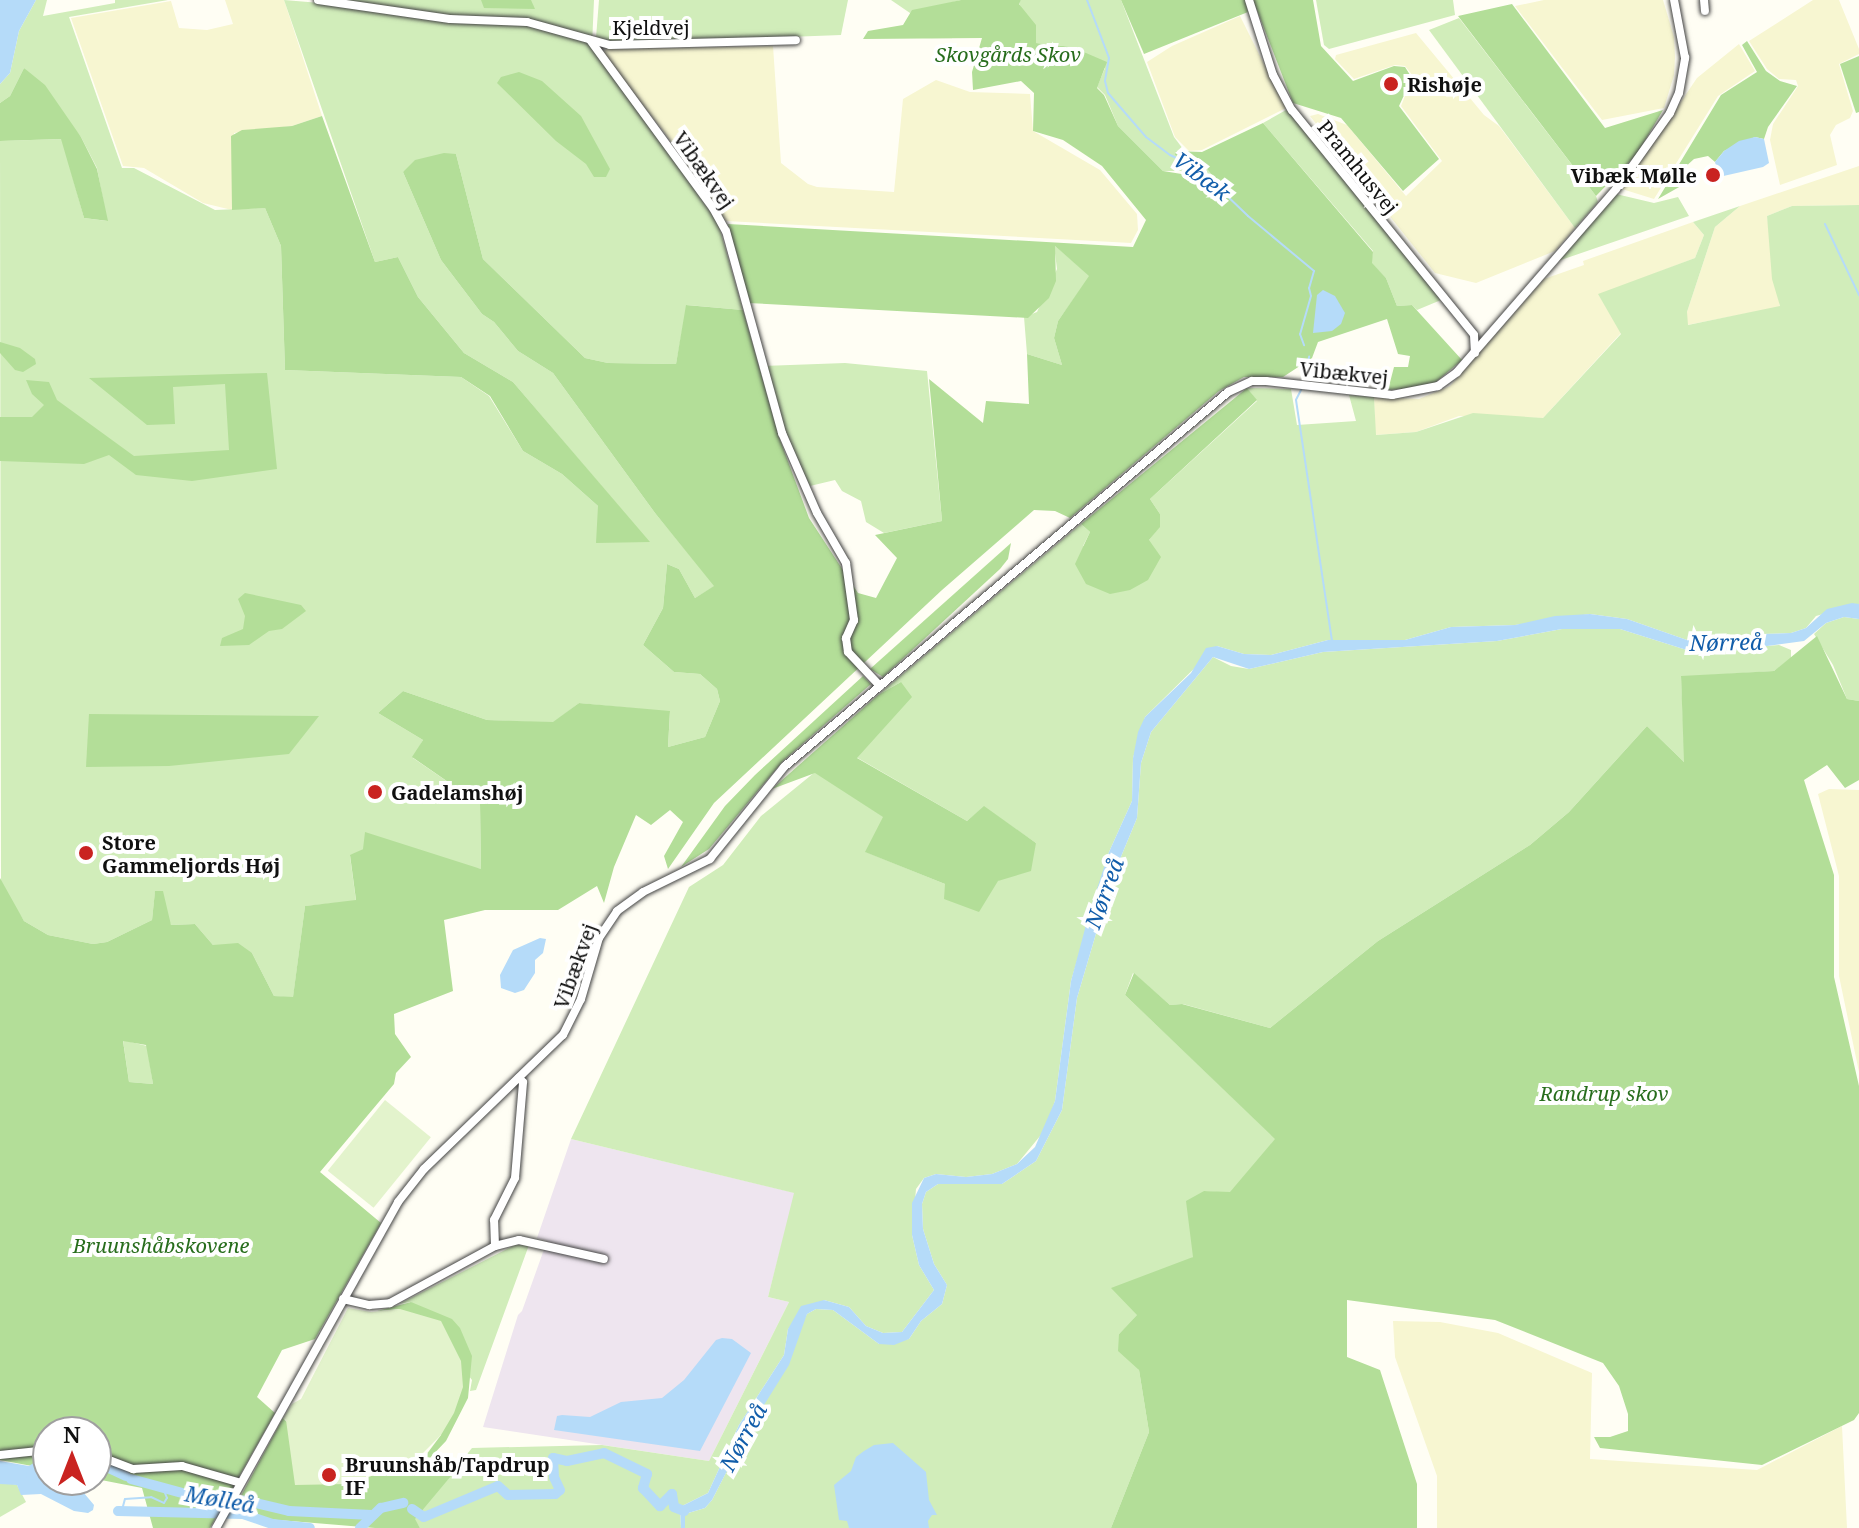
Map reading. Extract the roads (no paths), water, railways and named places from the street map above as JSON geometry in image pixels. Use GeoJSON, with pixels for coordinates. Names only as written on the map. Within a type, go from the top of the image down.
{"type":"FeatureCollection","features":[{"type":"Feature","properties":{"kind":"street","name":"Kjeldvej"},"geometry":{"type":"LineString","coordinates":[[318,0],[450,19],[527,22],[565,30],[590,40],[632,46],[796,40]]}},
{"type":"Feature","properties":{"kind":"street","name":"Pramhusvej"},"geometry":{"type":"LineString","coordinates":[[1249,0],[1269,64],[1292,110],[1474,335]]}},
{"type":"Feature","properties":{"kind":"street","name":"Vibækvej"},"geometry":{"type":"LineString","coordinates":[[216,1528],[398,1202],[424,1169],[563,1035],[574,1016],[599,938],[617,911],[643,892],[710,859],[784,767],[1238,385],[1266,381],[1392,395],[1418,393],[1438,386],[1475,353],[1616,189],[1670,113],[1679,93],[1685,58],[1674,0]]}},
{"type":"Feature","properties":{"kind":"street"},"geometry":{"type":"LineString","coordinates":[[1704,0],[1705,11]]}},
{"type":"Feature","properties":{"kind":"street","name":"Vibækvej"},"geometry":{"type":"LineString","coordinates":[[590,40],[713,208],[726,231],[782,433],[817,513],[846,563],[854,620],[846,638],[848,652],[880,686]]}},
{"type":"Feature","properties":{"kind":"street"},"geometry":{"type":"LineString","coordinates":[[1475,353],[1474,335],[1490,335]]}},
{"type":"Feature","properties":{"kind":"street"},"geometry":{"type":"LineString","coordinates":[[495,1246],[494,1220],[515,1178],[523,1082],[519,1078]]}},
{"type":"Feature","properties":{"kind":"street"},"geometry":{"type":"LineString","coordinates":[[343,1299],[369,1305],[390,1303],[495,1246],[519,1240],[604,1259]]}},
{"type":"Feature","properties":{"kind":"street"},"geometry":{"type":"LineString","coordinates":[[0,1455],[32,1452]]}},
{"type":"Feature","properties":{"kind":"street"},"geometry":{"type":"LineString","coordinates":[[112,1461],[133,1469],[182,1466],[241,1483]]}},
{"type":"Feature","properties":{"kind":"water"},"geometry":{"type":"Polygon","coordinates":[[[0,0],[36,0],[19,31],[10,73],[0,84],[0,0]]]}},
{"type":"Feature","properties":{"kind":"water"},"geometry":{"type":"Polygon","coordinates":[[[1755,137],[1764,139],[1769,163],[1719,177],[1715,162],[1724,151],[1739,141],[1755,137]]]}},
{"type":"Feature","properties":{"kind":"water"},"geometry":{"type":"Polygon","coordinates":[[[1323,290],[1335,296],[1345,313],[1341,324],[1332,331],[1313,333],[1317,295],[1323,290]]]}},
{"type":"Feature","properties":{"kind":"water","name":"Nørreå"},"geometry":{"type":"Polygon","coordinates":[[[1859,604],[1859,619],[1844,617],[1826,623],[1804,641],[1723,652],[1693,652],[1620,629],[1562,629],[1497,641],[1323,652],[1249,669],[1213,657],[1151,732],[1141,763],[1137,818],[1113,876],[1077,998],[1062,1110],[1036,1161],[1002,1184],[938,1184],[926,1192],[922,1204],[923,1229],[934,1264],[947,1285],[942,1304],[921,1321],[909,1339],[894,1345],[879,1344],[833,1310],[816,1309],[807,1314],[789,1365],[746,1434],[712,1500],[705,1508],[685,1514],[685,1528],[681,1528],[680,1507],[708,1493],[739,1425],[784,1355],[788,1329],[801,1306],[824,1300],[849,1307],[866,1326],[883,1333],[902,1332],[934,1290],[919,1265],[912,1235],[912,1203],[924,1178],[936,1174],[966,1177],[992,1174],[1017,1164],[1035,1147],[1055,1101],[1071,981],[1090,910],[1109,852],[1132,801],[1133,758],[1138,732],[1145,717],[1191,673],[1206,648],[1217,646],[1244,654],[1271,655],[1328,640],[1405,640],[1451,627],[1515,625],[1555,616],[1590,614],[1627,619],[1687,640],[1720,642],[1762,634],[1791,633],[1806,628],[1827,609],[1859,604]]]}},
{"type":"Feature","properties":{"kind":"water"},"geometry":{"type":"Polygon","coordinates":[[[540,938],[546,939],[543,953],[535,960],[535,973],[524,990],[515,993],[501,988],[500,975],[513,950],[540,938]]]}},
{"type":"Feature","properties":{"kind":"water"},"geometry":{"type":"Polygon","coordinates":[[[732,1339],[751,1353],[700,1451],[554,1430],[557,1416],[590,1417],[621,1402],[662,1398],[684,1380],[716,1340],[732,1339]]]}},
{"type":"Feature","properties":{"kind":"water"},"geometry":{"type":"Polygon","coordinates":[[[893,1443],[926,1472],[929,1500],[937,1515],[932,1515],[928,1521],[929,1528],[849,1528],[847,1521],[839,1520],[834,1485],[851,1471],[856,1457],[864,1451],[874,1445],[893,1443]]]}},
{"type":"Feature","properties":{"kind":"water"},"geometry":{"type":"Polygon","coordinates":[[[0,1461],[32,1464],[32,1494],[21,1495],[17,1485],[0,1484],[0,1461]]]}},
{"type":"Feature","properties":{"kind":"water"},"geometry":{"type":"Polygon","coordinates":[[[45,1496],[86,1496],[94,1505],[88,1513],[74,1511],[45,1496]]]}},
{"type":"Feature","properties":{"kind":"waterway","name":"Vibæk"},"geometry":{"type":"LineString","coordinates":[[1087,0],[1109,58],[1105,81],[1108,93],[1146,137],[1170,155],[1198,168],[1248,216],[1314,271],[1309,288],[1311,296],[1300,334],[1304,345]]}},
{"type":"Feature","properties":{"kind":"waterway"},"geometry":{"type":"LineString","coordinates":[[1825,224],[1859,295]]}},
{"type":"Feature","properties":{"kind":"waterway","name":"Vibæk"},"geometry":{"type":"LineString","coordinates":[[1304,379],[1309,357]]}},
{"type":"Feature","properties":{"kind":"waterway","name":"Vibæk"},"geometry":{"type":"LineString","coordinates":[[1301,390],[1296,400],[1332,640]]}},
{"type":"Feature","properties":{"kind":"waterway","name":"Mølleå"},"geometry":{"type":"LineString","coordinates":[[412,1509],[424,1517],[498,1486],[508,1495],[555,1494],[560,1490],[554,1477],[553,1458],[567,1461],[604,1453],[647,1474],[643,1488],[660,1506],[672,1494],[674,1507],[684,1511]]}},
{"type":"Feature","properties":{"kind":"waterway","name":"Mølleå"},"geometry":{"type":"LineString","coordinates":[[112,1469],[126,1476]]}},
{"type":"Feature","properties":{"kind":"waterway","name":"Mølleå"},"geometry":{"type":"LineString","coordinates":[[131,1479],[193,1496],[247,1501],[289,1511],[372,1515]]}},
{"type":"Feature","properties":{"kind":"waterway"},"geometry":{"type":"LineString","coordinates":[[122,1510],[125,1499],[151,1497],[164,1503],[167,1498],[163,1488]]}},
{"type":"Feature","properties":{"kind":"waterway","name":"Mølleå"},"geometry":{"type":"LineString","coordinates":[[360,1528],[381,1508],[403,1503]]}},
{"type":"Feature","properties":{"kind":"waterway"},"geometry":{"type":"LineString","coordinates":[[118,1511],[243,1514],[272,1524],[310,1528]]}},
{"type":"Feature","properties":{"kind":"place","name":"Rishøje"},"geometry":{"type":"Point","coordinates":[1391,84]}},
{"type":"Feature","properties":{"kind":"place","name":"Vibæk Mølle"},"geometry":{"type":"Point","coordinates":[1713,175]}},
{"type":"Feature","properties":{"kind":"place","name":"Gadelamshøj"},"geometry":{"type":"Point","coordinates":[375,792]}},
{"type":"Feature","properties":{"kind":"place","name":"Store Gammeljords Høj"},"geometry":{"type":"Point","coordinates":[86,853]}},
{"type":"Feature","properties":{"kind":"place","name":"Bruunshåb/Tapdrup IF"},"geometry":{"type":"Point","coordinates":[329,1475]}},
{"type":"Feature","properties":{"kind":"park label","name":"Skovgårds Skov"},"geometry":{"type":"Point","coordinates":[1008,54]}},
{"type":"Feature","properties":{"kind":"park label","name":"Randrup skov"},"geometry":{"type":"Point","coordinates":[1604,1093]}},
{"type":"Feature","properties":{"kind":"park label","name":"Bruunshåbskovene"},"geometry":{"type":"Point","coordinates":[161,1245]}}]}
